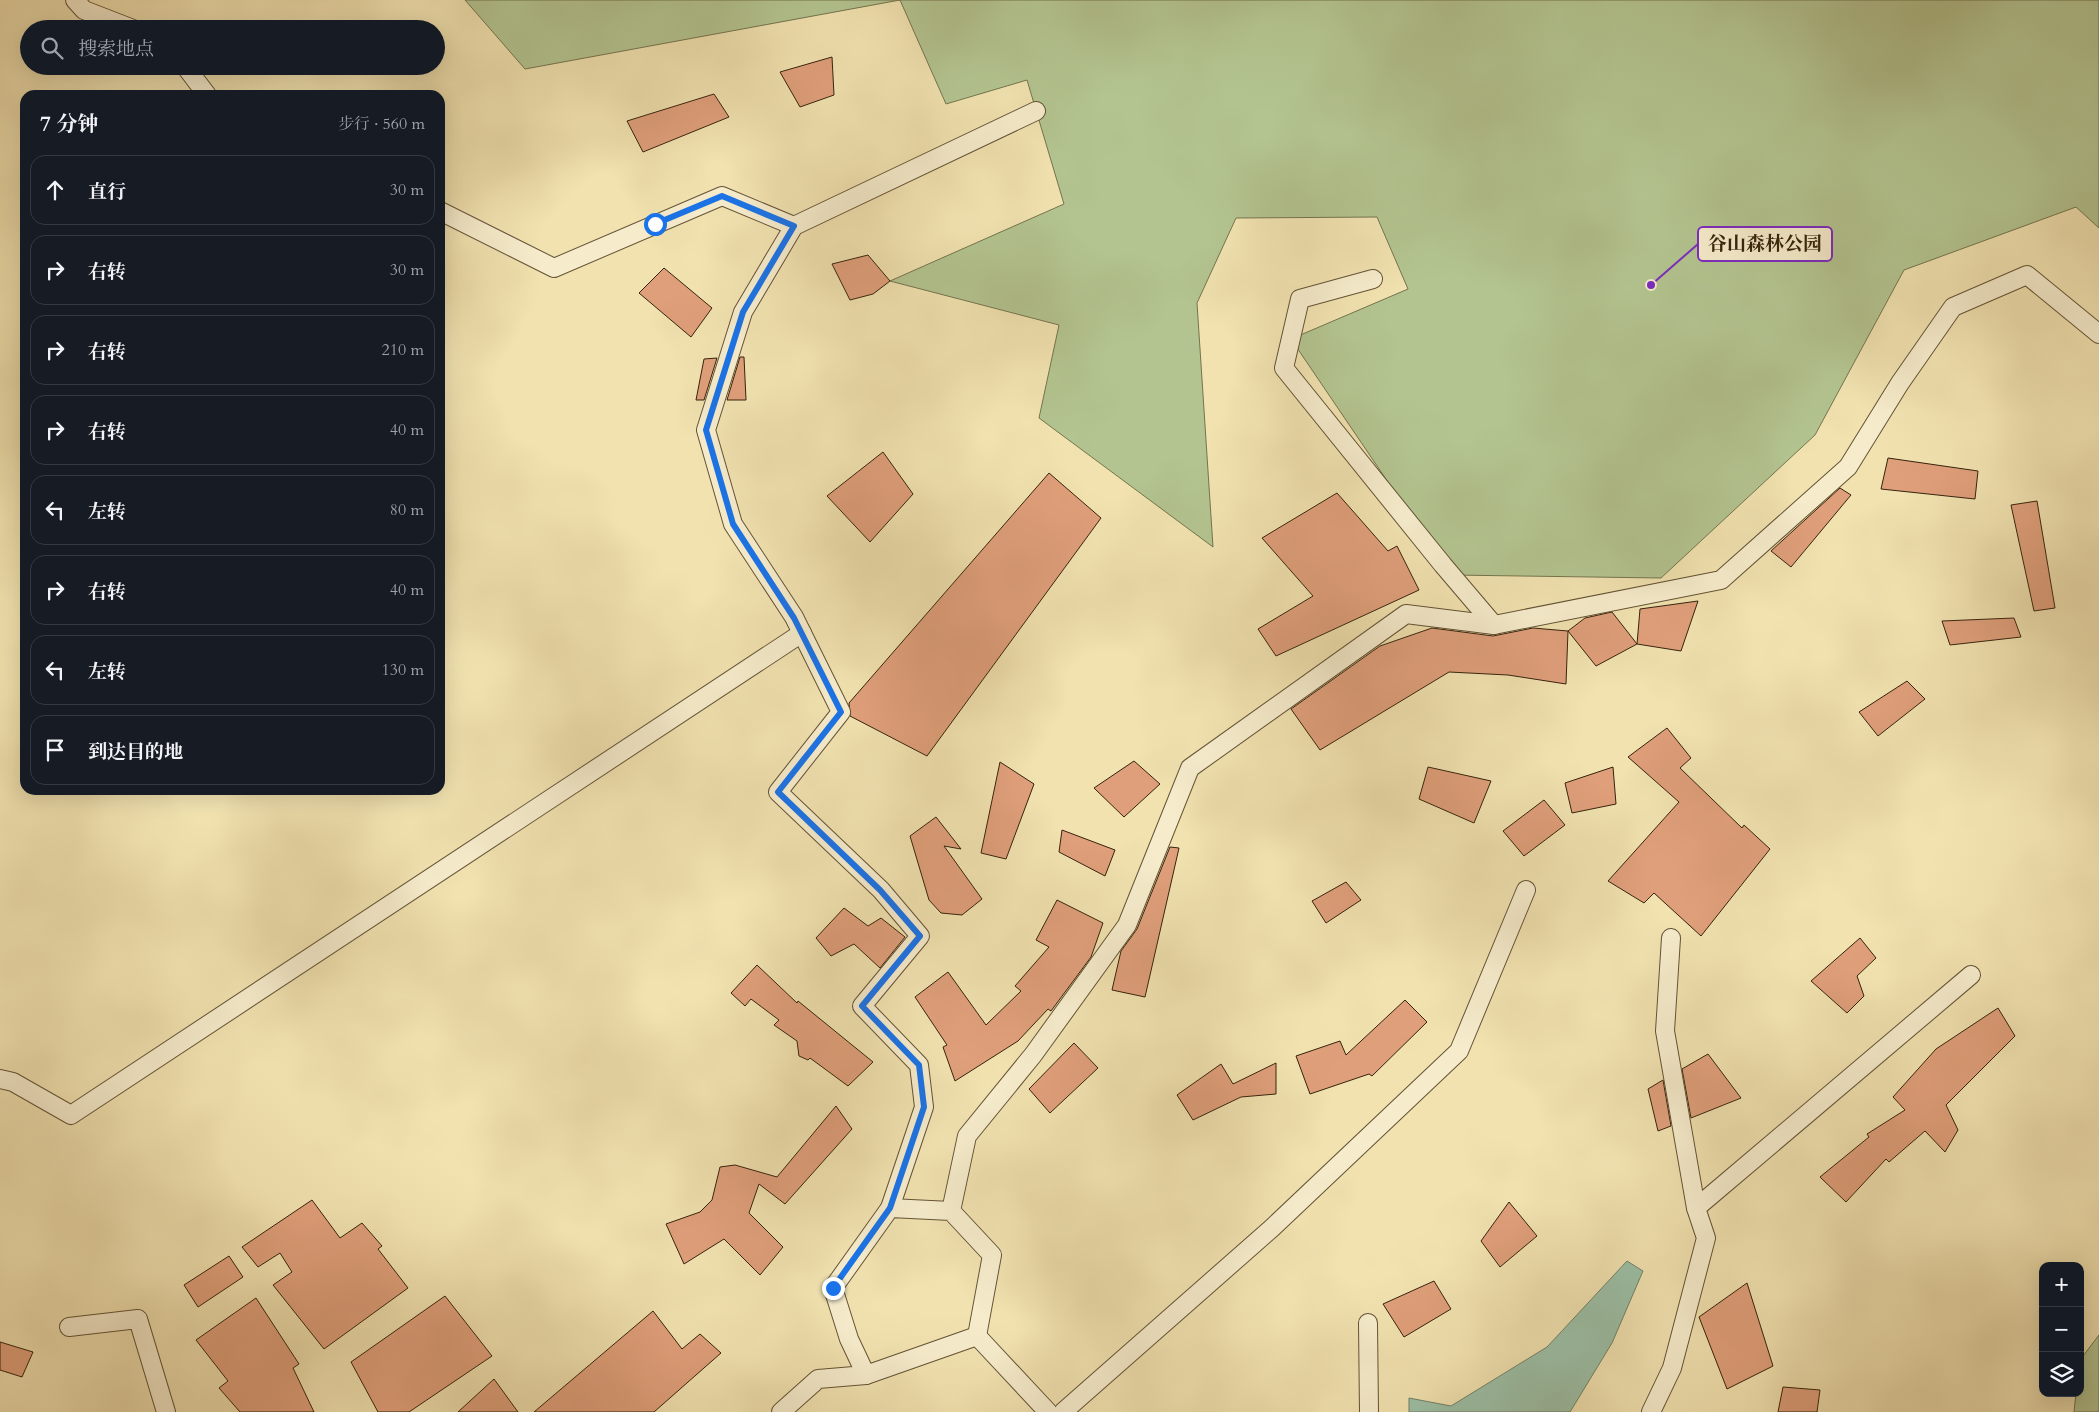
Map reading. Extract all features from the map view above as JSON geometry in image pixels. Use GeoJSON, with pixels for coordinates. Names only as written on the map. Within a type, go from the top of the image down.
{"type":"FeatureCollection","features":[{"type":"Feature","properties":{"kind":"street"},"geometry":{"type":"LineString","coordinates":[[75,0],[84,10],[110,20]]}},
{"type":"Feature","properties":{"kind":"street"},"geometry":{"type":"LineString","coordinates":[[192,75],[203,90]]}},
{"type":"Feature","properties":{"kind":"street"},"geometry":{"type":"LineString","coordinates":[[866,1375],[849,1339],[833,1288],[890,1208],[924,1107],[919,1065],[862,1006],[920,936],[880,890],[778,792],[841,712],[794,618],[733,524],[706,430],[743,312],[794,226],[1036,111]]}},
{"type":"Feature","properties":{"kind":"street"},"geometry":{"type":"LineString","coordinates":[[445,214],[554,268],[722,196],[794,226]]}},
{"type":"Feature","properties":{"kind":"street"},"geometry":{"type":"LineString","coordinates":[[951,1210],[967,1136],[1033,1054],[1127,925],[1190,768],[1406,614],[1494,625],[1721,580],[1848,467],[1900,384],[1953,307],[2027,274],[2099,334]]}},
{"type":"Feature","properties":{"kind":"street"},"geometry":{"type":"LineString","coordinates":[[1373,279],[1300,299],[1284,368],[1442,565],[1494,625]]}},
{"type":"Feature","properties":{"kind":"street"},"geometry":{"type":"LineString","coordinates":[[0,1079],[13,1082],[71,1115],[802,633]]}},
{"type":"Feature","properties":{"kind":"street"},"geometry":{"type":"LineString","coordinates":[[1064,1412],[1272,1228],[1459,1051],[1526,890]]}},
{"type":"Feature","properties":{"kind":"street"},"geometry":{"type":"LineString","coordinates":[[1651,1412],[1672,1368],[1706,1238],[1696,1208],[1665,1031],[1671,938]]}},
{"type":"Feature","properties":{"kind":"street"},"geometry":{"type":"LineString","coordinates":[[1696,1208],[1971,975]]}},
{"type":"Feature","properties":{"kind":"street"},"geometry":{"type":"LineString","coordinates":[[890,1208],[951,1210],[992,1255],[977,1336]]}},
{"type":"Feature","properties":{"kind":"street"},"geometry":{"type":"LineString","coordinates":[[69,1327],[138,1319],[166,1412]]}},
{"type":"Feature","properties":{"kind":"street"},"geometry":{"type":"LineString","coordinates":[[1368,1323],[1369,1412]]}},
{"type":"Feature","properties":{"kind":"street"},"geometry":{"type":"LineString","coordinates":[[781,1412],[818,1379],[866,1375],[977,1336]]}},
{"type":"Feature","properties":{"kind":"street"},"geometry":{"type":"LineString","coordinates":[[977,1336],[1048,1412]]}},
{"type":"Feature","properties":{"kind":"shaded area"},"geometry":{"type":"Polygon","coordinates":[[[465,0],[900,0],[525,69],[465,0]]]}},
{"type":"Feature","properties":{"kind":"shaded area"},"geometry":{"type":"Polygon","coordinates":[[[900,0],[2099,0],[2099,228],[2076,207],[1904,270],[1815,435],[1661,578],[1451,575],[1291,339],[1408,289],[1377,217],[1236,218],[1197,303],[1213,547],[1039,418],[1059,325],[890,281],[1064,204],[1027,80],[946,104],[900,0]]]}},
{"type":"Feature","properties":{"kind":"shaded area"},"geometry":{"type":"Polygon","coordinates":[[[1627,1261],[1643,1271],[1612,1343],[1570,1412],[1409,1412],[1409,1398],[1451,1406],[1547,1347],[1627,1261]]]}},
{"type":"Feature","properties":{"kind":"shaded area"},"geometry":{"type":"Polygon","coordinates":[[[2099,1335],[2099,1412],[2074,1412],[2076,1397],[2084,1397],[2084,1355],[2099,1335]]]}},
{"type":"Feature","properties":{"kind":"building"},"geometry":{"type":"Polygon","coordinates":[[[832,57],[834,95],[800,107],[780,72],[832,57]]]}},
{"type":"Feature","properties":{"kind":"building"},"geometry":{"type":"Polygon","coordinates":[[[714,94],[729,117],[643,152],[627,121],[714,94]]]}},
{"type":"Feature","properties":{"kind":"building"},"geometry":{"type":"Polygon","coordinates":[[[868,255],[890,281],[873,294],[850,300],[832,264],[868,255]]]}},
{"type":"Feature","properties":{"kind":"building"},"geometry":{"type":"Polygon","coordinates":[[[664,268],[712,308],[691,337],[639,293],[664,268]]]}},
{"type":"Feature","properties":{"kind":"building"},"geometry":{"type":"Polygon","coordinates":[[[740,357],[744,357],[746,400],[727,400],[740,357]]]}},
{"type":"Feature","properties":{"kind":"building"},"geometry":{"type":"Polygon","coordinates":[[[717,358],[704,400],[696,400],[704,359],[717,358]]]}},
{"type":"Feature","properties":{"kind":"building"},"geometry":{"type":"Polygon","coordinates":[[[883,452],[913,494],[870,542],[827,496],[883,452]]]}},
{"type":"Feature","properties":{"kind":"building"},"geometry":{"type":"Polygon","coordinates":[[[1888,458],[1978,471],[1975,499],[1881,489],[1888,458]]]}},
{"type":"Feature","properties":{"kind":"building"},"geometry":{"type":"Polygon","coordinates":[[[1049,473],[1101,518],[927,756],[850,716],[849,703],[1049,473]]]}},
{"type":"Feature","properties":{"kind":"building"},"geometry":{"type":"Polygon","coordinates":[[[1840,488],[1851,495],[1791,567],[1771,551],[1840,488]]]}},
{"type":"Feature","properties":{"kind":"building"},"geometry":{"type":"Polygon","coordinates":[[[1337,493],[1388,551],[1397,546],[1419,590],[1276,656],[1258,629],[1313,596],[1262,538],[1337,493]]]}},
{"type":"Feature","properties":{"kind":"building"},"geometry":{"type":"Polygon","coordinates":[[[2037,501],[2055,608],[2034,611],[2011,505],[2037,501]]]}},
{"type":"Feature","properties":{"kind":"building"},"geometry":{"type":"Polygon","coordinates":[[[1698,601],[1681,651],[1637,644],[1640,609],[1698,601]]]}},
{"type":"Feature","properties":{"kind":"building"},"geometry":{"type":"Polygon","coordinates":[[[1612,612],[1637,644],[1596,666],[1568,631],[1585,618],[1612,612]]]}},
{"type":"Feature","properties":{"kind":"building"},"geometry":{"type":"Polygon","coordinates":[[[2014,618],[2021,637],[1950,645],[1942,621],[2014,618]]]}},
{"type":"Feature","properties":{"kind":"building"},"geometry":{"type":"Polygon","coordinates":[[[1432,628],[1493,636],[1533,628],[1568,631],[1566,684],[1508,675],[1449,672],[1320,750],[1291,709],[1380,646],[1432,628]]]}},
{"type":"Feature","properties":{"kind":"building"},"geometry":{"type":"Polygon","coordinates":[[[1907,681],[1925,699],[1878,736],[1859,712],[1907,681]]]}},
{"type":"Feature","properties":{"kind":"building"},"geometry":{"type":"Polygon","coordinates":[[[1667,728],[1691,758],[1680,768],[1742,828],[1744,825],[1770,849],[1701,936],[1654,893],[1644,903],[1608,881],[1679,802],[1628,757],[1667,728]]]}},
{"type":"Feature","properties":{"kind":"building"},"geometry":{"type":"Polygon","coordinates":[[[1134,761],[1160,784],[1124,817],[1094,788],[1134,761]]]}},
{"type":"Feature","properties":{"kind":"building"},"geometry":{"type":"Polygon","coordinates":[[[1000,762],[1034,784],[1006,859],[981,853],[1000,762]]]}},
{"type":"Feature","properties":{"kind":"building"},"geometry":{"type":"Polygon","coordinates":[[[1428,767],[1491,781],[1474,823],[1419,799],[1428,767]]]}},
{"type":"Feature","properties":{"kind":"building"},"geometry":{"type":"Polygon","coordinates":[[[1613,767],[1616,804],[1572,813],[1565,783],[1613,767]]]}},
{"type":"Feature","properties":{"kind":"building"},"geometry":{"type":"Polygon","coordinates":[[[1544,800],[1565,825],[1524,856],[1503,831],[1544,800]]]}},
{"type":"Feature","properties":{"kind":"building"},"geometry":{"type":"Polygon","coordinates":[[[936,817],[961,849],[944,846],[982,899],[962,915],[941,913],[929,900],[910,836],[936,817]]]}},
{"type":"Feature","properties":{"kind":"building"},"geometry":{"type":"Polygon","coordinates":[[[1062,830],[1115,850],[1105,876],[1059,852],[1062,830]]]}},
{"type":"Feature","properties":{"kind":"building"},"geometry":{"type":"Polygon","coordinates":[[[1170,847],[1179,848],[1145,997],[1112,990],[1121,951],[1137,929],[1170,847]]]}},
{"type":"Feature","properties":{"kind":"building"},"geometry":{"type":"Polygon","coordinates":[[[1346,882],[1361,900],[1326,923],[1312,901],[1346,882]]]}},
{"type":"Feature","properties":{"kind":"building"},"geometry":{"type":"Polygon","coordinates":[[[1057,900],[1103,923],[1091,957],[1051,1011],[1048,1009],[1018,1041],[955,1081],[943,1047],[947,1045],[915,997],[948,972],[986,1025],[1021,991],[1015,986],[1049,947],[1036,940],[1057,900]]]}},
{"type":"Feature","properties":{"kind":"building"},"geometry":{"type":"Polygon","coordinates":[[[844,908],[868,926],[881,918],[905,937],[880,968],[854,944],[831,956],[816,938],[844,908]]]}},
{"type":"Feature","properties":{"kind":"building"},"geometry":{"type":"Polygon","coordinates":[[[1860,938],[1876,958],[1857,976],[1864,996],[1847,1013],[1811,981],[1860,938]]]}},
{"type":"Feature","properties":{"kind":"building"},"geometry":{"type":"Polygon","coordinates":[[[757,965],[797,1003],[798,1001],[873,1062],[848,1086],[810,1058],[808,1060],[799,1056],[797,1041],[774,1025],[779,1020],[751,999],[745,1006],[731,993],[757,965]]]}},
{"type":"Feature","properties":{"kind":"building"},"geometry":{"type":"Polygon","coordinates":[[[1405,1000],[1427,1022],[1372,1076],[1369,1074],[1310,1094],[1296,1056],[1340,1041],[1346,1055],[1405,1000]]]}},
{"type":"Feature","properties":{"kind":"building"},"geometry":{"type":"Polygon","coordinates":[[[1998,1008],[2015,1036],[1946,1105],[1958,1130],[1945,1152],[1925,1131],[1889,1162],[1886,1159],[1846,1202],[1820,1177],[1869,1137],[1867,1134],[1905,1110],[1893,1097],[1936,1049],[1998,1008]]]}},
{"type":"Feature","properties":{"kind":"building"},"geometry":{"type":"Polygon","coordinates":[[[1074,1043],[1098,1068],[1050,1113],[1029,1089],[1074,1043]]]}},
{"type":"Feature","properties":{"kind":"building"},"geometry":{"type":"Polygon","coordinates":[[[1708,1054],[1741,1098],[1691,1118],[1682,1069],[1708,1054]]]}},
{"type":"Feature","properties":{"kind":"building"},"geometry":{"type":"Polygon","coordinates":[[[1276,1063],[1276,1094],[1241,1097],[1193,1120],[1177,1095],[1221,1064],[1233,1084],[1276,1063]]]}},
{"type":"Feature","properties":{"kind":"building"},"geometry":{"type":"Polygon","coordinates":[[[1663,1080],[1671,1126],[1658,1131],[1648,1089],[1663,1080]]]}},
{"type":"Feature","properties":{"kind":"building"},"geometry":{"type":"Polygon","coordinates":[[[836,1106],[852,1129],[785,1204],[759,1184],[749,1213],[783,1247],[760,1275],[724,1239],[684,1264],[666,1224],[700,1212],[712,1200],[720,1167],[735,1165],[777,1177],[836,1106]]]}},
{"type":"Feature","properties":{"kind":"building"},"geometry":{"type":"Polygon","coordinates":[[[312,1200],[340,1238],[362,1223],[382,1246],[378,1249],[408,1288],[324,1349],[273,1285],[292,1272],[280,1253],[258,1267],[242,1247],[312,1200]]]}},
{"type":"Feature","properties":{"kind":"building"},"geometry":{"type":"Polygon","coordinates":[[[1509,1202],[1537,1236],[1500,1267],[1481,1241],[1509,1202]]]}},
{"type":"Feature","properties":{"kind":"building"},"geometry":{"type":"Polygon","coordinates":[[[229,1256],[243,1277],[198,1307],[184,1285],[229,1256]]]}},
{"type":"Feature","properties":{"kind":"building"},"geometry":{"type":"Polygon","coordinates":[[[1434,1281],[1451,1309],[1404,1337],[1383,1304],[1434,1281]]]}},
{"type":"Feature","properties":{"kind":"building"},"geometry":{"type":"Polygon","coordinates":[[[1747,1283],[1773,1366],[1727,1389],[1699,1317],[1747,1283]]]}},
{"type":"Feature","properties":{"kind":"building"},"geometry":{"type":"Polygon","coordinates":[[[445,1296],[492,1356],[409,1412],[378,1412],[351,1362],[445,1296]]]}},
{"type":"Feature","properties":{"kind":"building"},"geometry":{"type":"Polygon","coordinates":[[[256,1298],[299,1364],[293,1368],[314,1412],[240,1412],[219,1388],[228,1381],[196,1340],[256,1298]]]}},
{"type":"Feature","properties":{"kind":"building"},"geometry":{"type":"Polygon","coordinates":[[[653,1311],[682,1349],[700,1334],[721,1353],[654,1412],[534,1412],[653,1311]]]}},
{"type":"Feature","properties":{"kind":"building"},"geometry":{"type":"Polygon","coordinates":[[[0,1342],[33,1352],[22,1377],[0,1370],[0,1342]]]}},
{"type":"Feature","properties":{"kind":"building"},"geometry":{"type":"Polygon","coordinates":[[[494,1379],[518,1412],[458,1412],[494,1379]]]}},
{"type":"Feature","properties":{"kind":"building"},"geometry":{"type":"Polygon","coordinates":[[[1783,1387],[1820,1390],[1817,1412],[1778,1412],[1783,1387]]]}},
{"type":"Feature","properties":{"kind":"place","name":"谷山森林公园"},"geometry":{"type":"Point","coordinates":[1651,285]}},
{"type":"Feature","properties":{"kind":"route"},"geometry":{"type":"LineString","coordinates":[[655,224],[722,196],[794,226],[743,312],[706,430],[733,524],[794,618],[841,712],[778,792],[880,890],[920,936],[862,1006],[919,1065],[924,1107],[890,1208],[833,1288]]}}]}
